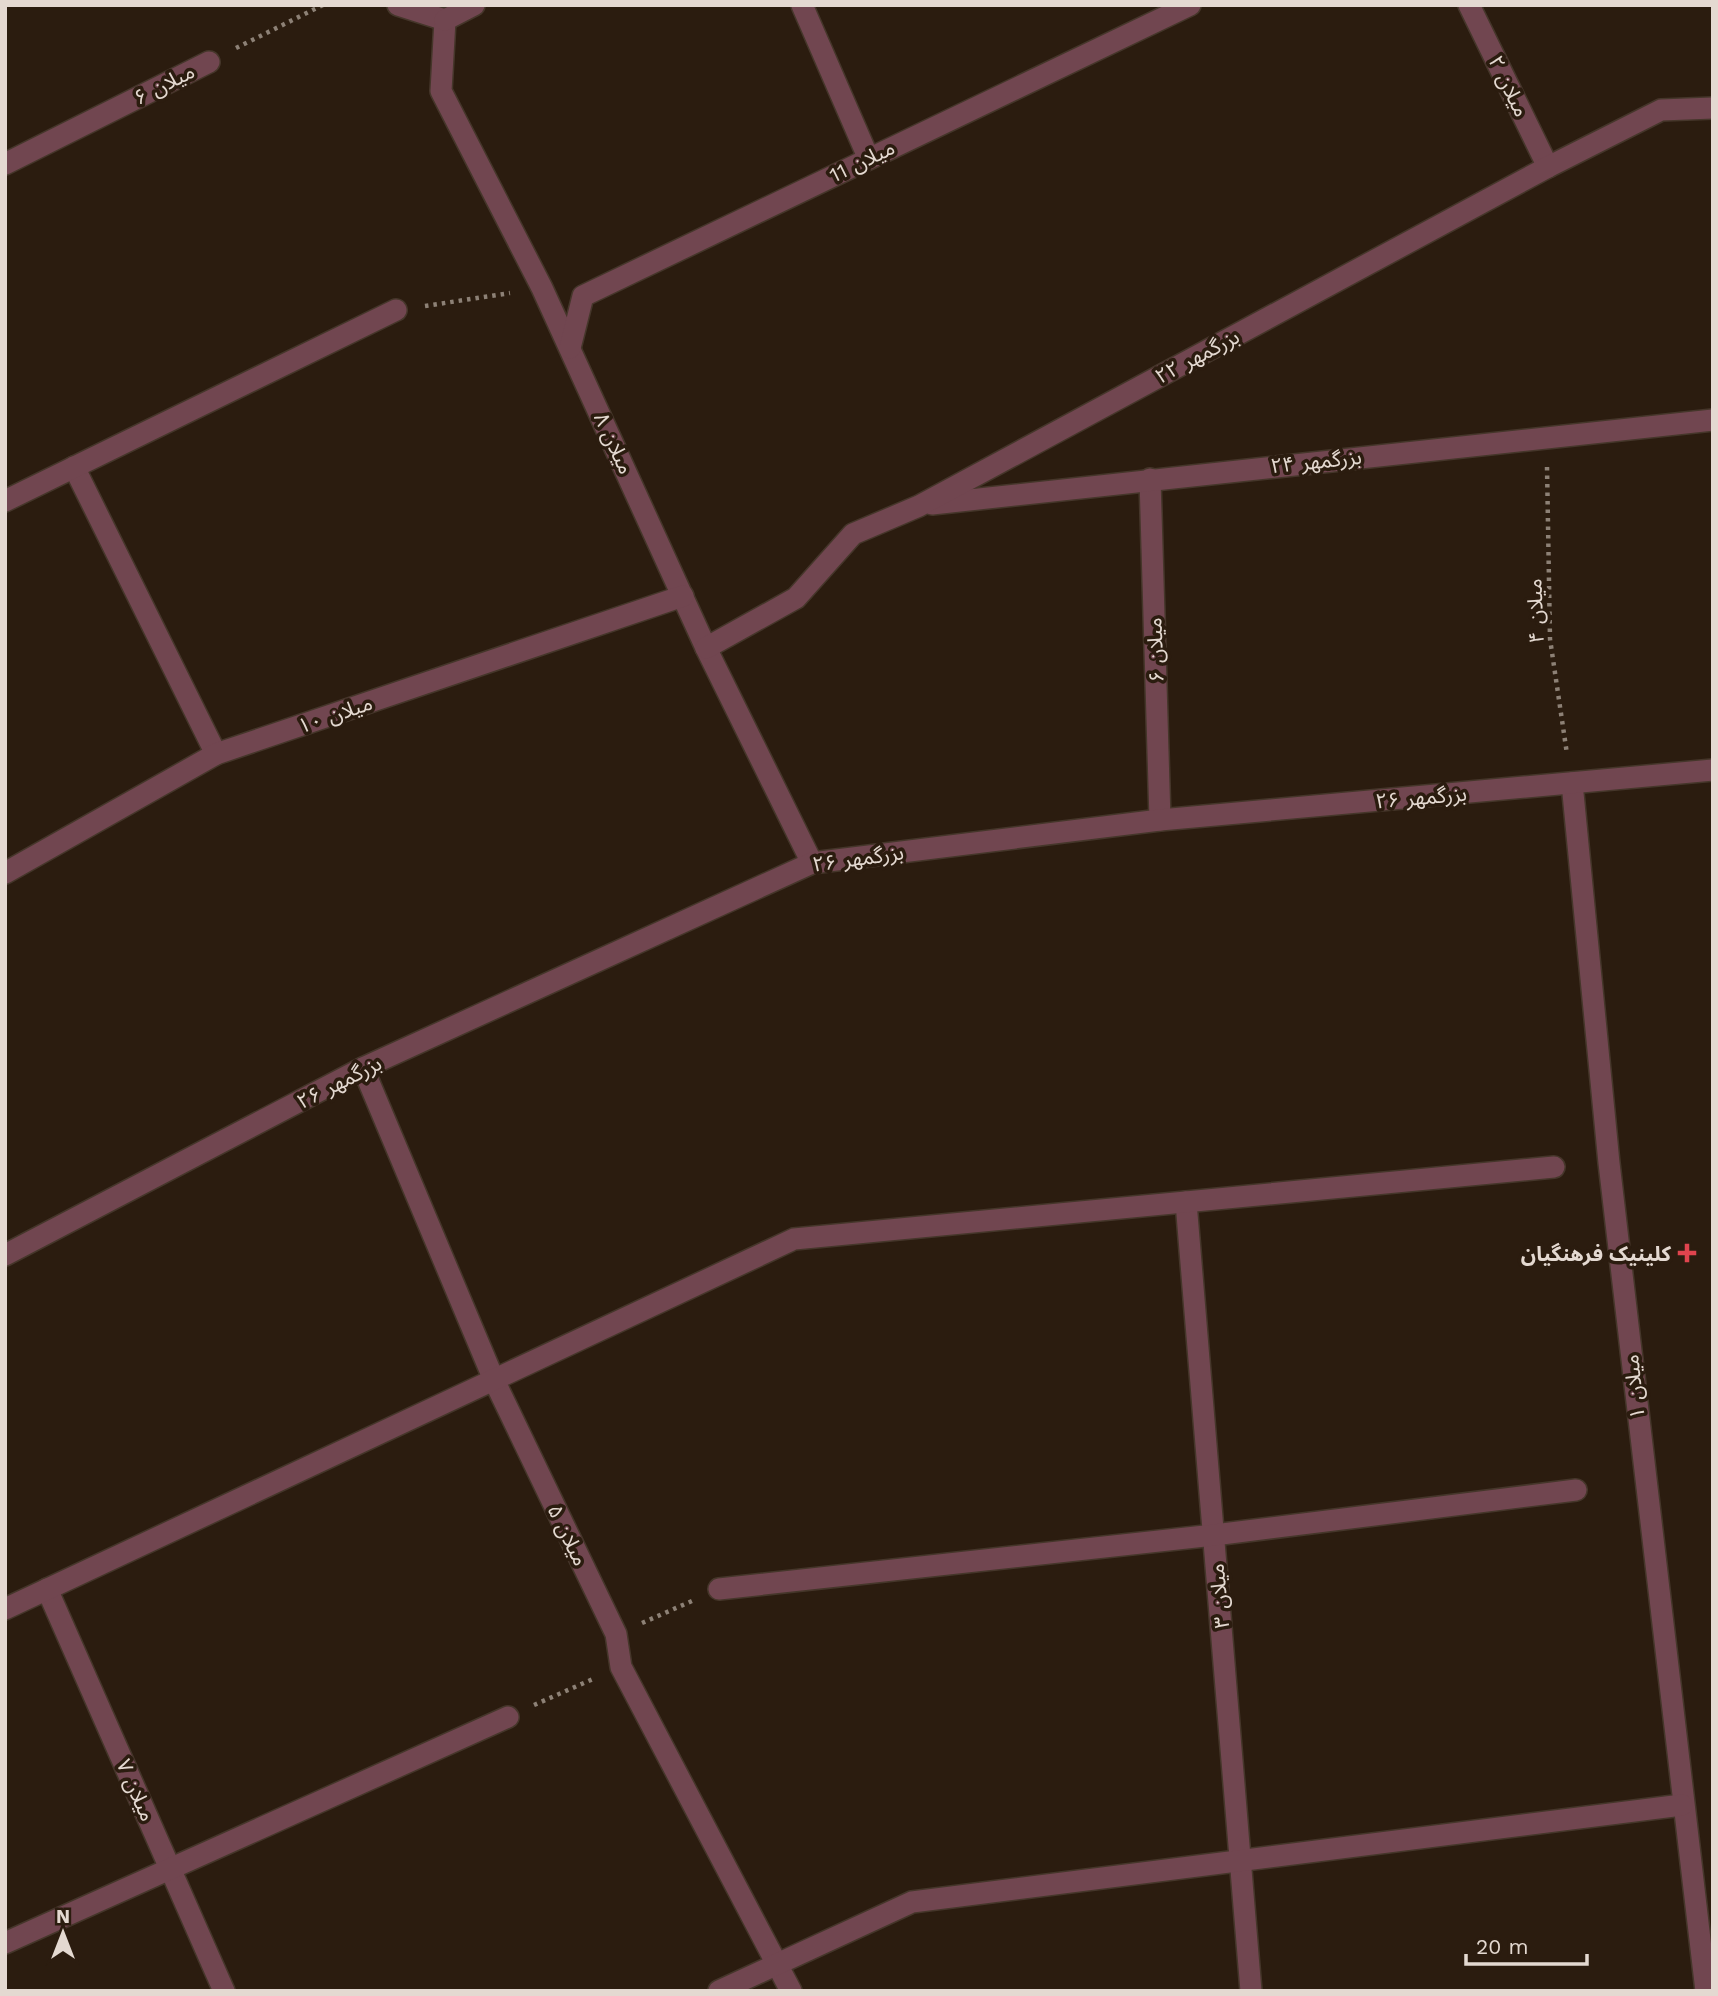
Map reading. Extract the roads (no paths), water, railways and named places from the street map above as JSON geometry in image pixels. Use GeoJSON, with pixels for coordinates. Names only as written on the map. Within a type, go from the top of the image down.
{"type":"FeatureCollection","features":[{"type":"Feature","properties":{"kind":"street"},"geometry":{"type":"LineString","coordinates":[[398,5],[445,20],[474,5]]}},
{"type":"Feature","properties":{"kind":"street"},"geometry":{"type":"LineString","coordinates":[[802,5],[868,157]]}},
{"type":"Feature","properties":{"kind":"street","name":"میلان 11"},"geometry":{"type":"LineString","coordinates":[[570,348],[583,296],[868,157],[1191,5]]}},
{"type":"Feature","properties":{"kind":"street","name":"میلان ۲"},"geometry":{"type":"LineString","coordinates":[[1469,5],[1548,166]]}},
{"type":"Feature","properties":{"kind":"street","name":"میلان ۸"},"geometry":{"type":"LineString","coordinates":[[445,20],[441,91],[542,288],[706,648],[811,863]]}},
{"type":"Feature","properties":{"kind":"street","name":"میلان ۶"},"geometry":{"type":"LineString","coordinates":[[5,164],[209,62]]}},
{"type":"Feature","properties":{"kind":"street","name":"بزرگمهر ۲۲"},"geometry":{"type":"LineString","coordinates":[[706,648],[796,598],[853,534],[919,506],[1548,166],[1661,110],[1713,108]]}},
{"type":"Feature","properties":{"kind":"street"},"geometry":{"type":"LineString","coordinates":[[5,501],[396,310]]}},
{"type":"Feature","properties":{"kind":"street","name":"بزرگمهر ۲۴"},"geometry":{"type":"LineString","coordinates":[[919,506],[1713,420]]}},
{"type":"Feature","properties":{"kind":"street"},"geometry":{"type":"LineString","coordinates":[[74,467],[216,754]]}},
{"type":"Feature","properties":{"kind":"street","name":"میلان ۶"},"geometry":{"type":"LineString","coordinates":[[1150,479],[1160,820]]}},
{"type":"Feature","properties":{"kind":"street","name":"میلان ۱۰"},"geometry":{"type":"LineString","coordinates":[[5,873],[216,754],[683,596]]}},
{"type":"Feature","properties":{"kind":"street","name":"بزرگمهر ۲۶"},"geometry":{"type":"LineString","coordinates":[[5,1255],[363,1069],[811,863],[1160,820],[1713,770]]}},
{"type":"Feature","properties":{"kind":"street","name":"میلان ۱"},"geometry":{"type":"LineString","coordinates":[[1572,783],[1612,1191],[1682,1805],[1706,1991]]}},
{"type":"Feature","properties":{"kind":"street","name":"میلان ۵"},"geometry":{"type":"LineString","coordinates":[[363,1069],[494,1380],[615,1634],[621,1667],[791,1991]]}},
{"type":"Feature","properties":{"kind":"street"},"geometry":{"type":"LineString","coordinates":[[5,1609],[794,1239],[1554,1167]]}},
{"type":"Feature","properties":{"kind":"street","name":"میلان ۳"},"geometry":{"type":"LineString","coordinates":[[1186,1202],[1251,1991]]}},
{"type":"Feature","properties":{"kind":"street"},"geometry":{"type":"LineString","coordinates":[[719,1589],[1213,1535],[1576,1490]]}},
{"type":"Feature","properties":{"kind":"street","name":"میلان ۷"},"geometry":{"type":"LineString","coordinates":[[47,1589],[224,1991]]}},
{"type":"Feature","properties":{"kind":"street"},"geometry":{"type":"LineString","coordinates":[[5,1943],[508,1717]]}},
{"type":"Feature","properties":{"kind":"street"},"geometry":{"type":"LineString","coordinates":[[719,1991],[912,1902],[1682,1805]]}},
{"type":"Feature","properties":{"kind":"place","name":"کلینیک فرهنگیان"},"geometry":{"type":"Point","coordinates":[1687,1253]}}]}
